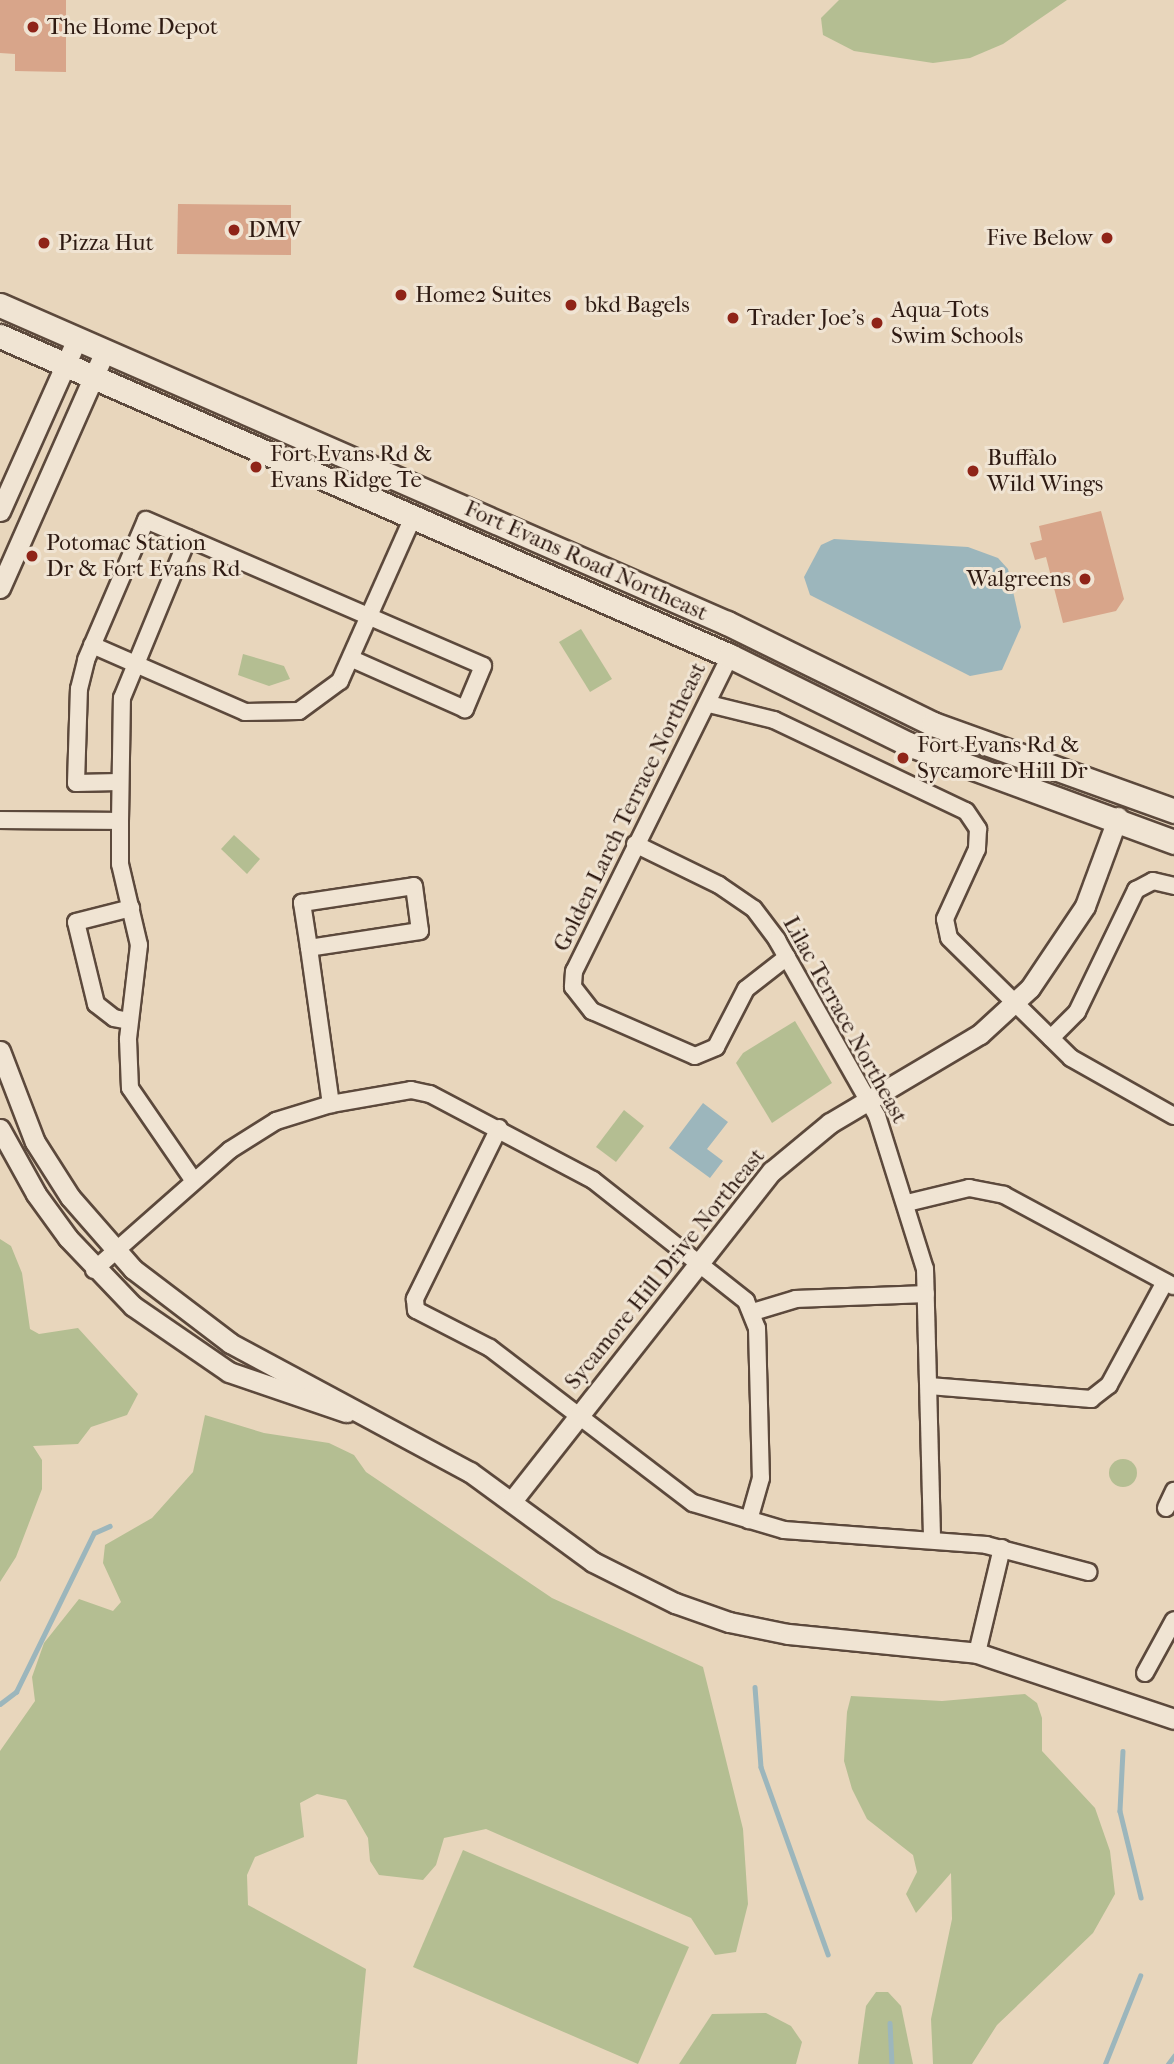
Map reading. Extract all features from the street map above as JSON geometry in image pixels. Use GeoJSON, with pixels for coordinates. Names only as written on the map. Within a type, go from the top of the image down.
{"type":"FeatureCollection","features":[{"type":"Feature","properties":{"kind":"main road","name":"Fort Evans Road Northeast"},"geometry":{"type":"LineString","coordinates":[[0,305],[727,623],[933,724],[1174,811]]}},
{"type":"Feature","properties":{"kind":"main road","name":"Fort Evans Road Northeast"},"geometry":{"type":"LineString","coordinates":[[0,336],[414,515],[730,656],[908,744],[1118,817],[1174,842]]}},
{"type":"Feature","properties":{"kind":"street"},"geometry":{"type":"LineString","coordinates":[[0,511],[77,339]]}},
{"type":"Feature","properties":{"kind":"street"},"geometry":{"type":"LineString","coordinates":[[0,588],[105,351]]}},
{"type":"Feature","properties":{"kind":"street"},"geometry":{"type":"LineString","coordinates":[[92,645],[264,716],[315,704],[340,681],[352,659],[414,515]]}},
{"type":"Feature","properties":{"kind":"street"},"geometry":{"type":"LineString","coordinates":[[120,782],[76,783],[79,689],[92,645],[146,520],[483,666],[465,709],[352,659]]}},
{"type":"Feature","properties":{"kind":"street"},"geometry":{"type":"LineString","coordinates":[[188,538],[134,663],[120,714],[120,864],[139,945],[129,1021],[130,1088],[194,1181]]}},
{"type":"Feature","properties":{"kind":"street","name":"Golden Larch Terrace Northeast"},"geometry":{"type":"LineString","coordinates":[[730,656],[709,704],[635,844],[574,971],[573,987],[582,1004],[685,1054],[707,1053],[722,1040],[746,989],[787,957]]}},
{"type":"Feature","properties":{"kind":"street"},"geometry":{"type":"LineString","coordinates":[[709,704],[774,720],[966,811],[978,828],[977,849],[945,927],[956,947],[1051,1038],[1090,1070],[1174,1116]]}},
{"type":"Feature","properties":{"kind":"street","name":"Sycamore Hill Drive Northeast"},"geometry":{"type":"LineString","coordinates":[[512,1501],[699,1259],[784,1160],[868,1102],[957,1050],[1016,1002],[1075,925],[1118,817]]}},
{"type":"Feature","properties":{"kind":"street"},"geometry":{"type":"LineString","coordinates":[[0,820],[120,821]]}},
{"type":"Feature","properties":{"kind":"street","name":"Lilac Terrace Northeast"},"geometry":{"type":"LineString","coordinates":[[635,844],[737,895],[768,925],[868,1102],[907,1203],[921,1248],[926,1294],[932,1538]]}},
{"type":"Feature","properties":{"kind":"street"},"geometry":{"type":"LineString","coordinates":[[1051,1038],[1077,1012],[1136,890],[1153,881],[1174,886]]}},
{"type":"Feature","properties":{"kind":"street"},"geometry":{"type":"LineString","coordinates":[[309,948],[420,932],[414,887],[302,903],[331,1104]]}},
{"type":"Feature","properties":{"kind":"street"},"geometry":{"type":"LineString","coordinates":[[129,1021],[114,1018],[96,1004],[76,922],[131,908]]}},
{"type":"Feature","properties":{"kind":"street"},"geometry":{"type":"LineString","coordinates":[[0,1051],[36,1142],[70,1197],[115,1251],[230,1343],[387,1426],[512,1501],[593,1562],[675,1603],[729,1622],[788,1634],[977,1653],[1174,1719]]}},
{"type":"Feature","properties":{"kind":"street"},"geometry":{"type":"LineString","coordinates":[[94,1270],[252,1133],[331,1104],[411,1090],[499,1128],[593,1180],[737,1290],[752,1312],[761,1478],[749,1520]]}},
{"type":"Feature","properties":{"kind":"street"},"geometry":{"type":"LineString","coordinates":[[499,1128],[414,1305],[490,1348],[680,1497],[749,1520],[821,1536],[932,1538],[1002,1548],[1088,1572]]}},
{"type":"Feature","properties":{"kind":"street"},"geometry":{"type":"LineString","coordinates":[[0,1129],[36,1195],[94,1270],[177,1340],[229,1371],[387,1426]]}},
{"type":"Feature","properties":{"kind":"street"},"geometry":{"type":"LineString","coordinates":[[907,1203],[969,1188],[1004,1195],[1170,1284],[1110,1385],[1091,1399],[929,1385]]}},
{"type":"Feature","properties":{"kind":"street"},"geometry":{"type":"LineString","coordinates":[[752,1312],[796,1299],[926,1294]]}},
{"type":"Feature","properties":{"kind":"street"},"geometry":{"type":"LineString","coordinates":[[1166,1507],[1174,1491]]}},
{"type":"Feature","properties":{"kind":"street"},"geometry":{"type":"LineString","coordinates":[[977,1653],[1002,1548]]}},
{"type":"Feature","properties":{"kind":"street"},"geometry":{"type":"LineString","coordinates":[[1145,1673],[1174,1620]]}},
{"type":"Feature","properties":{"kind":"green space"},"geometry":{"type":"Polygon","coordinates":[[[839,0],[1067,0],[1003,44],[970,58],[933,63],[854,51],[823,35],[821,18],[839,0]]]}},
{"type":"Feature","properties":{"kind":"green space"},"geometry":{"type":"Polygon","coordinates":[[[581,629],[612,679],[590,692],[559,642],[581,629]]]}},
{"type":"Feature","properties":{"kind":"green space"},"geometry":{"type":"Polygon","coordinates":[[[243,654],[284,666],[290,679],[269,686],[238,675],[243,654]]]}},
{"type":"Feature","properties":{"kind":"green space"},"geometry":{"type":"Polygon","coordinates":[[[234,835],[260,859],[247,874],[221,849],[234,835]]]}},
{"type":"Feature","properties":{"kind":"green space"},"geometry":{"type":"Polygon","coordinates":[[[795,1021],[832,1083],[772,1123],[736,1063],[743,1053],[795,1021]]]}},
{"type":"Feature","properties":{"kind":"green space"},"geometry":{"type":"Polygon","coordinates":[[[624,1110],[644,1126],[616,1162],[596,1147],[624,1110]]]}},
{"type":"Feature","properties":{"kind":"green space"},"geometry":{"type":"Polygon","coordinates":[[[0,1239],[11,1246],[22,1273],[30,1329],[39,1334],[78,1328],[138,1394],[127,1415],[91,1427],[78,1444],[33,1446],[42,1460],[42,1489],[16,1557],[0,1582],[0,1239]]]}},
{"type":"Feature","properties":{"kind":"green space"},"geometry":{"type":"Polygon","coordinates":[[[205,1415],[264,1433],[329,1443],[354,1455],[366,1472],[552,1598],[703,1667],[743,1829],[748,1904],[736,1952],[715,1955],[691,1918],[486,1829],[444,1838],[436,1865],[423,1880],[379,1875],[370,1861],[368,1838],[346,1800],[317,1794],[300,1803],[304,1837],[255,1857],[247,1875],[248,1905],[366,1969],[357,2064],[0,2064],[0,1751],[35,1701],[32,1677],[44,1643],[79,1599],[113,1611],[121,1602],[103,1563],[105,1545],[152,1518],[193,1472],[205,1415]]]}},
{"type":"Feature","properties":{"kind":"green space"},"geometry":{"type":"Polygon","coordinates":[[[1123,1459],[1133,1463],[1137,1473],[1133,1483],[1123,1487],[1113,1483],[1109,1473],[1113,1463],[1123,1459]]]}},
{"type":"Feature","properties":{"kind":"green space"},"geometry":{"type":"Polygon","coordinates":[[[1025,1694],[1037,1703],[1042,1718],[1042,1751],[1095,1808],[1110,1851],[1115,1894],[1093,1933],[997,2025],[972,2064],[933,2064],[931,2019],[952,1919],[951,1873],[916,1913],[906,1894],[917,1872],[913,1855],[867,1819],[852,1789],[844,1761],[847,1712],[851,1696],[942,1701],[1025,1694]]]}},
{"type":"Feature","properties":{"kind":"green space"},"geometry":{"type":"Polygon","coordinates":[[[463,1850],[689,1947],[638,2064],[413,1967],[463,1850]]]}},
{"type":"Feature","properties":{"kind":"green space"},"geometry":{"type":"Polygon","coordinates":[[[876,1992],[888,1992],[901,2006],[913,2064],[858,2064],[866,2006],[876,1992]]]}},
{"type":"Feature","properties":{"kind":"green space"},"geometry":{"type":"Polygon","coordinates":[[[766,2013],[791,2026],[802,2042],[796,2064],[679,2064],[712,2014],[766,2013]]]}},
{"type":"Feature","properties":{"kind":"water"},"geometry":{"type":"Polygon","coordinates":[[[834,539],[968,547],[998,558],[1008,569],[1021,627],[1002,670],[970,676],[810,595],[804,577],[821,545],[834,539]]]}},
{"type":"Feature","properties":{"kind":"water"},"geometry":{"type":"Polygon","coordinates":[[[703,1103],[728,1122],[707,1149],[723,1161],[710,1178],[669,1148],[703,1103]]]}},
{"type":"Feature","properties":{"kind":"building","name":"The Home Depot"},"geometry":{"type":"Polygon","coordinates":[[[0,0],[66,0],[66,72],[15,71],[15,54],[0,53],[0,0]]]}},
{"type":"Feature","properties":{"kind":"building","name":"DMV"},"geometry":{"type":"Polygon","coordinates":[[[178,204],[291,205],[291,255],[177,254],[178,204]]]}},
{"type":"Feature","properties":{"kind":"building","name":"Walgreens"},"geometry":{"type":"Polygon","coordinates":[[[1101,511],[1124,599],[1116,611],[1063,623],[1046,557],[1035,560],[1030,543],[1042,540],[1039,526],[1101,511]]]}},
{"type":"Feature","properties":{"kind":"waterway"},"geometry":{"type":"LineString","coordinates":[[0,1704],[16,1692],[94,1533],[110,1526]]}},
{"type":"Feature","properties":{"kind":"waterway"},"geometry":{"type":"LineString","coordinates":[[755,1687],[761,1767],[828,1954]]}},
{"type":"Feature","properties":{"kind":"waterway"},"geometry":{"type":"LineString","coordinates":[[1123,1751],[1120,1811],[1141,1897]]}},
{"type":"Feature","properties":{"kind":"waterway"},"geometry":{"type":"LineString","coordinates":[[1105,2064],[1140,1976]]}},
{"type":"Feature","properties":{"kind":"waterway"},"geometry":{"type":"LineString","coordinates":[[890,2023],[892,2064]]}},
{"type":"Feature","properties":{"kind":"waterway"},"geometry":{"type":"LineString","coordinates":[[1168,2064],[1174,2056]]}},
{"type":"Feature","properties":{"kind":"place","name":"The Home Depot"},"geometry":{"type":"Point","coordinates":[33,27]}},
{"type":"Feature","properties":{"kind":"place","name":"DMV"},"geometry":{"type":"Point","coordinates":[234,230]}},
{"type":"Feature","properties":{"kind":"place","name":"Five Below"},"geometry":{"type":"Point","coordinates":[1107,238]}},
{"type":"Feature","properties":{"kind":"place","name":"Pizza Hut"},"geometry":{"type":"Point","coordinates":[44,243]}},
{"type":"Feature","properties":{"kind":"place","name":"Home2 Suites"},"geometry":{"type":"Point","coordinates":[401,295]}},
{"type":"Feature","properties":{"kind":"place","name":"bkd Bagels"},"geometry":{"type":"Point","coordinates":[571,305]}},
{"type":"Feature","properties":{"kind":"place","name":"Trader Joe's"},"geometry":{"type":"Point","coordinates":[733,318]}},
{"type":"Feature","properties":{"kind":"place","name":"Aqua-Tots Swim Schools"},"geometry":{"type":"Point","coordinates":[877,323]}},
{"type":"Feature","properties":{"kind":"place","name":"Fort Evans Rd & Evans Ridge Te"},"geometry":{"type":"Point","coordinates":[256,467]}},
{"type":"Feature","properties":{"kind":"place","name":"Buffalo Wild Wings"},"geometry":{"type":"Point","coordinates":[973,471]}},
{"type":"Feature","properties":{"kind":"place","name":"Potomac Station Dr & Fort Evans Rd"},"geometry":{"type":"Point","coordinates":[32,556]}},
{"type":"Feature","properties":{"kind":"place","name":"Walgreens"},"geometry":{"type":"Point","coordinates":[1085,579]}},
{"type":"Feature","properties":{"kind":"place","name":"Fort Evans Rd & Sycamore Hill Dr"},"geometry":{"type":"Point","coordinates":[903,758]}}]}
